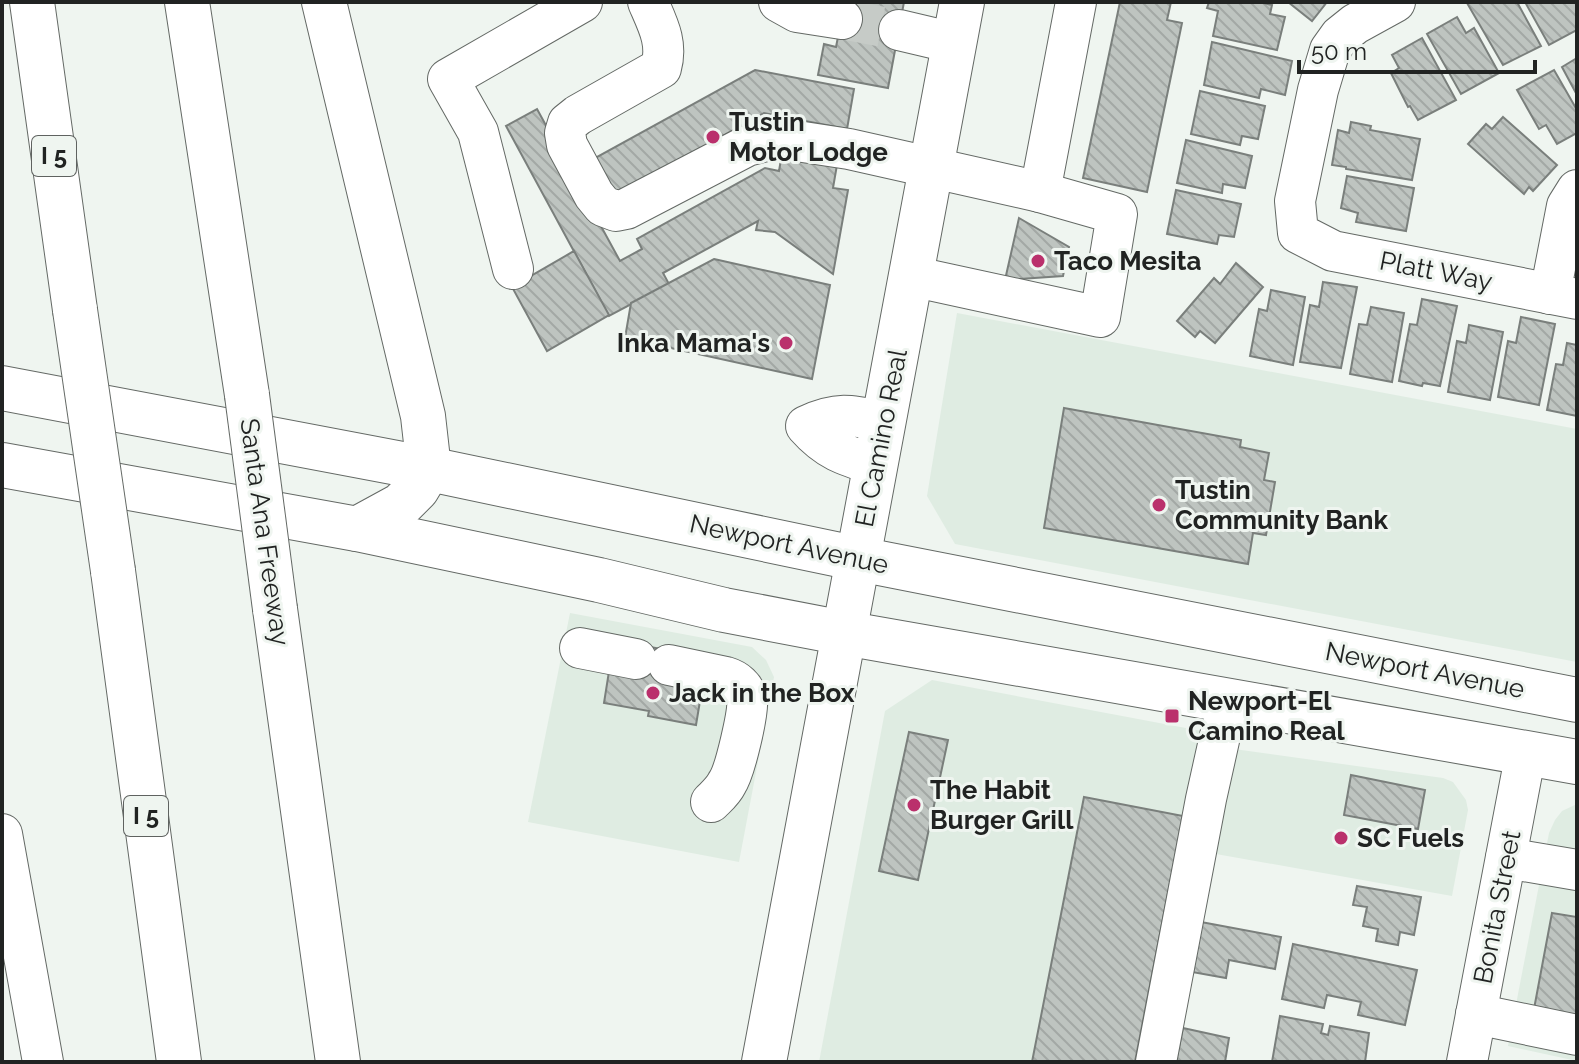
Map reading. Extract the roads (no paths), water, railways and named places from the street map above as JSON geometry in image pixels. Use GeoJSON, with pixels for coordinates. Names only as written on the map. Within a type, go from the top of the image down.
{"type":"FeatureCollection","features":[{"type":"Feature","properties":{"kind":"main road","name":"I 5"},"geometry":{"type":"LineString","coordinates":[[32,2],[179,1062]]}},
{"type":"Feature","properties":{"kind":"main road","name":"Santa Ana Freeway"},"geometry":{"type":"LineString","coordinates":[[187,2],[247,395],[338,1062]]}},
{"type":"Feature","properties":{"kind":"main road"},"geometry":{"type":"LineString","coordinates":[[324,2],[423,416],[429,469],[417,489],[401,505],[357,529]]}},
{"type":"Feature","properties":{"kind":"main road","name":"El Camino Real"},"geometry":{"type":"LineString","coordinates":[[764,1062],[958,22]]}},
{"type":"Feature","properties":{"kind":"main road","name":"Newport Avenue"},"geometry":{"type":"LineString","coordinates":[[2,388],[429,469],[859,559],[1577,700]]}},
{"type":"Feature","properties":{"kind":"main road"},"geometry":{"type":"LineString","coordinates":[[2,465],[357,529],[724,610],[844,633],[1577,762]]}},
{"type":"Feature","properties":{"kind":"main road"},"geometry":{"type":"LineString","coordinates":[[1242,704],[1254,637]]}},
{"type":"Feature","properties":{"kind":"street"},"geometry":{"type":"LineString","coordinates":[[648,2],[663,38],[661,68],[578,115],[568,123],[565,133],[567,145],[603,206],[616,211],[626,209],[747,146],[777,138],[849,149],[1040,192],[1117,214],[1100,317],[911,276]]}},
{"type":"Feature","properties":{"kind":"street"},"geometry":{"type":"LineString","coordinates":[[779,2],[797,12],[842,19]]}},
{"type":"Feature","properties":{"kind":"street"},"geometry":{"type":"LineString","coordinates":[[1040,192],[1076,2]]}},
{"type":"Feature","properties":{"kind":"street","name":"Platt Way"},"geometry":{"type":"LineString","coordinates":[[1395,2],[1355,24],[1340,36],[1330,50],[1318,90],[1295,201],[1298,233],[1333,251],[1563,296]]}},
{"type":"Feature","properties":{"kind":"street"},"geometry":{"type":"LineString","coordinates":[[513,269],[478,132],[448,79],[578,3]]}},
{"type":"Feature","properties":{"kind":"street"},"geometry":{"type":"LineString","coordinates":[[899,30],[958,22]]}},
{"type":"Feature","properties":{"kind":"street"},"geometry":{"type":"LineString","coordinates":[[1563,296],[1567,206],[1577,190]]}},
{"type":"Feature","properties":{"kind":"street"},"geometry":{"type":"LineString","coordinates":[[876,465],[842,455],[817,438],[806,426],[848,414],[884,422]]}},
{"type":"Feature","properties":{"kind":"street"},"geometry":{"type":"LineString","coordinates":[[580,648],[735,680],[743,688],[747,699],[746,715],[731,777],[711,802]]}},
{"type":"Feature","properties":{"kind":"street"},"geometry":{"type":"LineString","coordinates":[[1156,1062],[1222,727],[1242,704]]}},
{"type":"Feature","properties":{"kind":"street","name":"Bonita Street"},"geometry":{"type":"LineString","coordinates":[[1467,1062],[1526,752]]}},
{"type":"Feature","properties":{"kind":"street"},"geometry":{"type":"LineString","coordinates":[[2,834],[43,1062]]}},
{"type":"Feature","properties":{"kind":"street"},"geometry":{"type":"LineString","coordinates":[[1506,858],[1577,870]]}},
{"type":"Feature","properties":{"kind":"street"},"geometry":{"type":"LineString","coordinates":[[1476,1014],[1577,1035]]}},
{"type":"Feature","properties":{"kind":"tunnel"},"geometry":{"type":"LineString","coordinates":[[842,19],[899,30]]}},
{"type":"Feature","properties":{"kind":"place","name":"Tustin Motor Lodge"},"geometry":{"type":"Point","coordinates":[713,137]}},
{"type":"Feature","properties":{"kind":"place","name":"Taco Mesita"},"geometry":{"type":"Point","coordinates":[1038,261]}},
{"type":"Feature","properties":{"kind":"place","name":"Inka Mama's"},"geometry":{"type":"Point","coordinates":[786,343]}},
{"type":"Feature","properties":{"kind":"place","name":"Tustin Community Bank"},"geometry":{"type":"Point","coordinates":[1159,505]}},
{"type":"Feature","properties":{"kind":"place","name":"Jack in the Box"},"geometry":{"type":"Point","coordinates":[653,693]}},
{"type":"Feature","properties":{"kind":"place","name":"Newport-El Camino Real"},"geometry":{"type":"Point","coordinates":[1172,716]}},
{"type":"Feature","properties":{"kind":"place","name":"The Habit Burger Grill"},"geometry":{"type":"Point","coordinates":[914,805]}},
{"type":"Feature","properties":{"kind":"place","name":"SC Fuels"},"geometry":{"type":"Point","coordinates":[1341,838]}}]}
